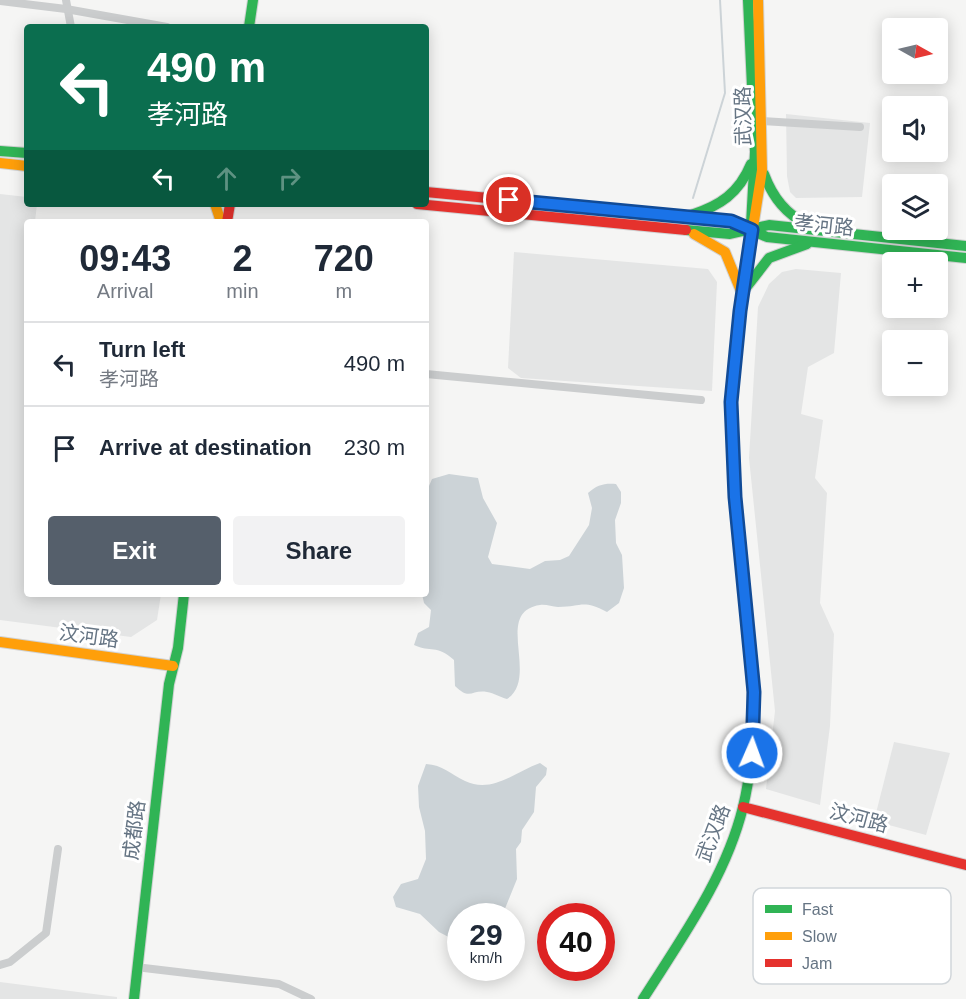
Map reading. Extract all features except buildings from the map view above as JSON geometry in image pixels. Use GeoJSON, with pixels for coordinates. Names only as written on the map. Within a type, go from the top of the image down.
{"type":"FeatureCollection","features":[{"type":"Feature","properties":{"kind":"street"},"geometry":{"type":"LineString","coordinates":[[248,24],[251,0]]}},
{"type":"Feature","properties":{"kind":"street","name":"武汉路"},"geometry":{"type":"LineString","coordinates":[[748,0],[755,152],[750,210],[752,230]]}},
{"type":"Feature","properties":{"kind":"street","name":"武汉路"},"geometry":{"type":"LineString","coordinates":[[644,999],[687,930],[724,862],[743,807],[752,753],[754,692],[735,497],[731,402],[742,295],[752,230],[758,210],[762,170],[758,0]]}},
{"type":"Feature","properties":{"kind":"street"},"geometry":{"type":"LineString","coordinates":[[0,1],[66,4],[154,24]]}},
{"type":"Feature","properties":{"kind":"street"},"geometry":{"type":"LineString","coordinates":[[66,4],[70,24]]}},
{"type":"Feature","properties":{"kind":"street"},"geometry":{"type":"LineString","coordinates":[[762,121],[860,127]]}},
{"type":"Feature","properties":{"kind":"street"},"geometry":{"type":"LineString","coordinates":[[0,151],[24,153]]}},
{"type":"Feature","properties":{"kind":"street"},"geometry":{"type":"LineString","coordinates":[[685,217],[709,210],[727,201],[743,184],[755,152]]}},
{"type":"Feature","properties":{"kind":"street"},"geometry":{"type":"LineString","coordinates":[[0,163],[24,166]]}},
{"type":"Feature","properties":{"kind":"street"},"geometry":{"type":"LineString","coordinates":[[762,170],[779,206],[794,219],[817,230]]}},
{"type":"Feature","properties":{"kind":"street","name":"孝河路"},"geometry":{"type":"LineString","coordinates":[[429,192],[731,221],[767,237],[966,258]]}},
{"type":"Feature","properties":{"kind":"street","name":"孝河路"},"geometry":{"type":"LineString","coordinates":[[429,205],[730,234],[769,225],[966,246]]}},
{"type":"Feature","properties":{"kind":"street"},"geometry":{"type":"LineString","coordinates":[[226,219],[236,207]]}},
{"type":"Feature","properties":{"kind":"street"},"geometry":{"type":"LineString","coordinates":[[686,230],[709,240],[725,252],[742,295]]}},
{"type":"Feature","properties":{"kind":"street"},"geometry":{"type":"LineString","coordinates":[[742,295],[769,258],[812,242]]}},
{"type":"Feature","properties":{"kind":"street"},"geometry":{"type":"LineString","coordinates":[[429,374],[701,400]]}},
{"type":"Feature","properties":{"kind":"street","name":"成都路"},"geometry":{"type":"LineString","coordinates":[[140,999],[176,685],[172,647],[179,597]]}},
{"type":"Feature","properties":{"kind":"street","name":"成都路"},"geometry":{"type":"LineString","coordinates":[[134,999],[173,666],[178,648],[184,597]]}},
{"type":"Feature","properties":{"kind":"street","name":"汶河路"},"geometry":{"type":"LineString","coordinates":[[0,642],[173,666]]}},
{"type":"Feature","properties":{"kind":"street","name":"汶河路"},"geometry":{"type":"LineString","coordinates":[[743,807],[966,865]]}},
{"type":"Feature","properties":{"kind":"street"},"geometry":{"type":"LineString","coordinates":[[0,965],[10,962],[46,933],[58,849]]}},
{"type":"Feature","properties":{"kind":"street"},"geometry":{"type":"LineString","coordinates":[[144,968],[279,984],[311,999]]}},
{"type":"Feature","properties":{"kind":"shaded area"},"geometry":{"type":"Polygon","coordinates":[[[786,114],[870,123],[862,197],[796,198],[790,192],[787,176],[786,114]]]}},
{"type":"Feature","properties":{"kind":"shaded area"},"geometry":{"type":"Polygon","coordinates":[[[0,194],[24,197],[24,207],[37,207],[35,219],[24,219],[24,597],[161,597],[157,620],[131,637],[0,620],[0,194]]]}},
{"type":"Feature","properties":{"kind":"shaded area"},"geometry":{"type":"Polygon","coordinates":[[[514,252],[708,269],[717,282],[712,391],[521,378],[508,368],[514,252]]]}},
{"type":"Feature","properties":{"kind":"shaded area"},"geometry":{"type":"Polygon","coordinates":[[[796,269],[841,273],[834,353],[808,367],[801,414],[823,420],[815,478],[827,493],[820,603],[834,634],[830,726],[820,805],[766,789],[775,711],[749,458],[758,307],[769,284],[782,272],[796,269]]]}},
{"type":"Feature","properties":{"kind":"shaded area"},"geometry":{"type":"Polygon","coordinates":[[[449,474],[478,478],[483,498],[497,523],[488,557],[492,564],[530,569],[545,561],[560,560],[569,556],[589,525],[592,508],[588,493],[598,486],[608,484],[616,484],[621,492],[621,503],[615,520],[616,543],[622,555],[624,588],[619,603],[607,612],[587,605],[558,607],[540,605],[526,610],[520,620],[518,632],[519,676],[516,689],[507,699],[482,691],[464,693],[455,686],[454,660],[438,650],[414,645],[418,633],[429,627],[431,610],[424,603],[423,597],[429,597],[429,486],[432,479],[449,474]]]}},
{"type":"Feature","properties":{"kind":"shaded area"},"geometry":{"type":"Polygon","coordinates":[[[894,742],[950,753],[926,835],[874,821],[894,742]]]}},
{"type":"Feature","properties":{"kind":"shaded area"},"geometry":{"type":"Polygon","coordinates":[[[540,763],[547,768],[546,775],[536,787],[534,812],[522,830],[521,842],[516,849],[517,879],[507,903],[447,903],[447,936],[439,932],[420,914],[396,907],[393,897],[401,884],[418,879],[426,859],[425,831],[419,807],[418,786],[426,764],[442,768],[475,784],[485,785],[503,780],[540,763]]]}},
{"type":"Feature","properties":{"kind":"shaded area"},"geometry":{"type":"Polygon","coordinates":[[[0,982],[117,997],[117,999],[0,999],[0,982]]]}},
{"type":"Feature","properties":{"kind":"waterway"},"geometry":{"type":"LineString","coordinates":[[693,198],[725,93],[720,0]]}},
{"type":"Feature","properties":{"kind":"traffic: fast"},"geometry":{"type":"LineString","coordinates":[[249,24],[253,0]]}},
{"type":"Feature","properties":{"kind":"traffic: fast"},"geometry":{"type":"LineString","coordinates":[[748,0],[755,152],[751,224]]}},
{"type":"Feature","properties":{"kind":"traffic: fast"},"geometry":{"type":"LineString","coordinates":[[0,151],[24,153]]}},
{"type":"Feature","properties":{"kind":"traffic: fast"},"geometry":{"type":"LineString","coordinates":[[691,215],[720,203],[741,183],[751,164]]}},
{"type":"Feature","properties":{"kind":"traffic: fast"},"geometry":{"type":"LineString","coordinates":[[764,174],[781,204],[809,226]]}},
{"type":"Feature","properties":{"kind":"traffic: fast"},"geometry":{"type":"LineString","coordinates":[[622,211],[731,221],[767,237],[966,258]]}},
{"type":"Feature","properties":{"kind":"traffic: fast"},"geometry":{"type":"LineString","coordinates":[[686,230],[730,234],[769,225],[966,246]]}},
{"type":"Feature","properties":{"kind":"traffic: fast"},"geometry":{"type":"LineString","coordinates":[[745,289],[769,258],[807,244]]}},
{"type":"Feature","properties":{"kind":"traffic: fast"},"geometry":{"type":"LineString","coordinates":[[643,999],[714,883],[735,833],[748,782],[753,733],[752,683],[734,478],[731,400]]}},
{"type":"Feature","properties":{"kind":"traffic: fast"},"geometry":{"type":"LineString","coordinates":[[134,999],[169,684],[178,648],[184,597]]}},
{"type":"Feature","properties":{"kind":"traffic: slow"},"geometry":{"type":"LineString","coordinates":[[731,400],[740,311],[762,170],[758,0]]}},
{"type":"Feature","properties":{"kind":"traffic: slow"},"geometry":{"type":"LineString","coordinates":[[0,163],[24,166]]}},
{"type":"Feature","properties":{"kind":"traffic: slow"},"geometry":{"type":"LineString","coordinates":[[216,207],[220,219]]}},
{"type":"Feature","properties":{"kind":"traffic: slow"},"geometry":{"type":"LineString","coordinates":[[694,234],[725,252],[741,291]]}},
{"type":"Feature","properties":{"kind":"traffic: slow"},"geometry":{"type":"LineString","coordinates":[[0,642],[173,666]]}},
{"type":"Feature","properties":{"kind":"traffic: jam"},"geometry":{"type":"LineString","coordinates":[[429,192],[622,211]]}},
{"type":"Feature","properties":{"kind":"traffic: jam"},"geometry":{"type":"LineString","coordinates":[[429,205],[686,230]]}},
{"type":"Feature","properties":{"kind":"traffic: jam"},"geometry":{"type":"LineString","coordinates":[[228,219],[230,207]]}},
{"type":"Feature","properties":{"kind":"traffic: jam"},"geometry":{"type":"LineString","coordinates":[[743,807],[966,865]]}},
{"type":"Feature","properties":{"kind":"route"},"geometry":{"type":"LineString","coordinates":[[509,200],[731,221],[752,230],[740,311],[731,402],[735,497],[754,692],[752,753]]}}]}
